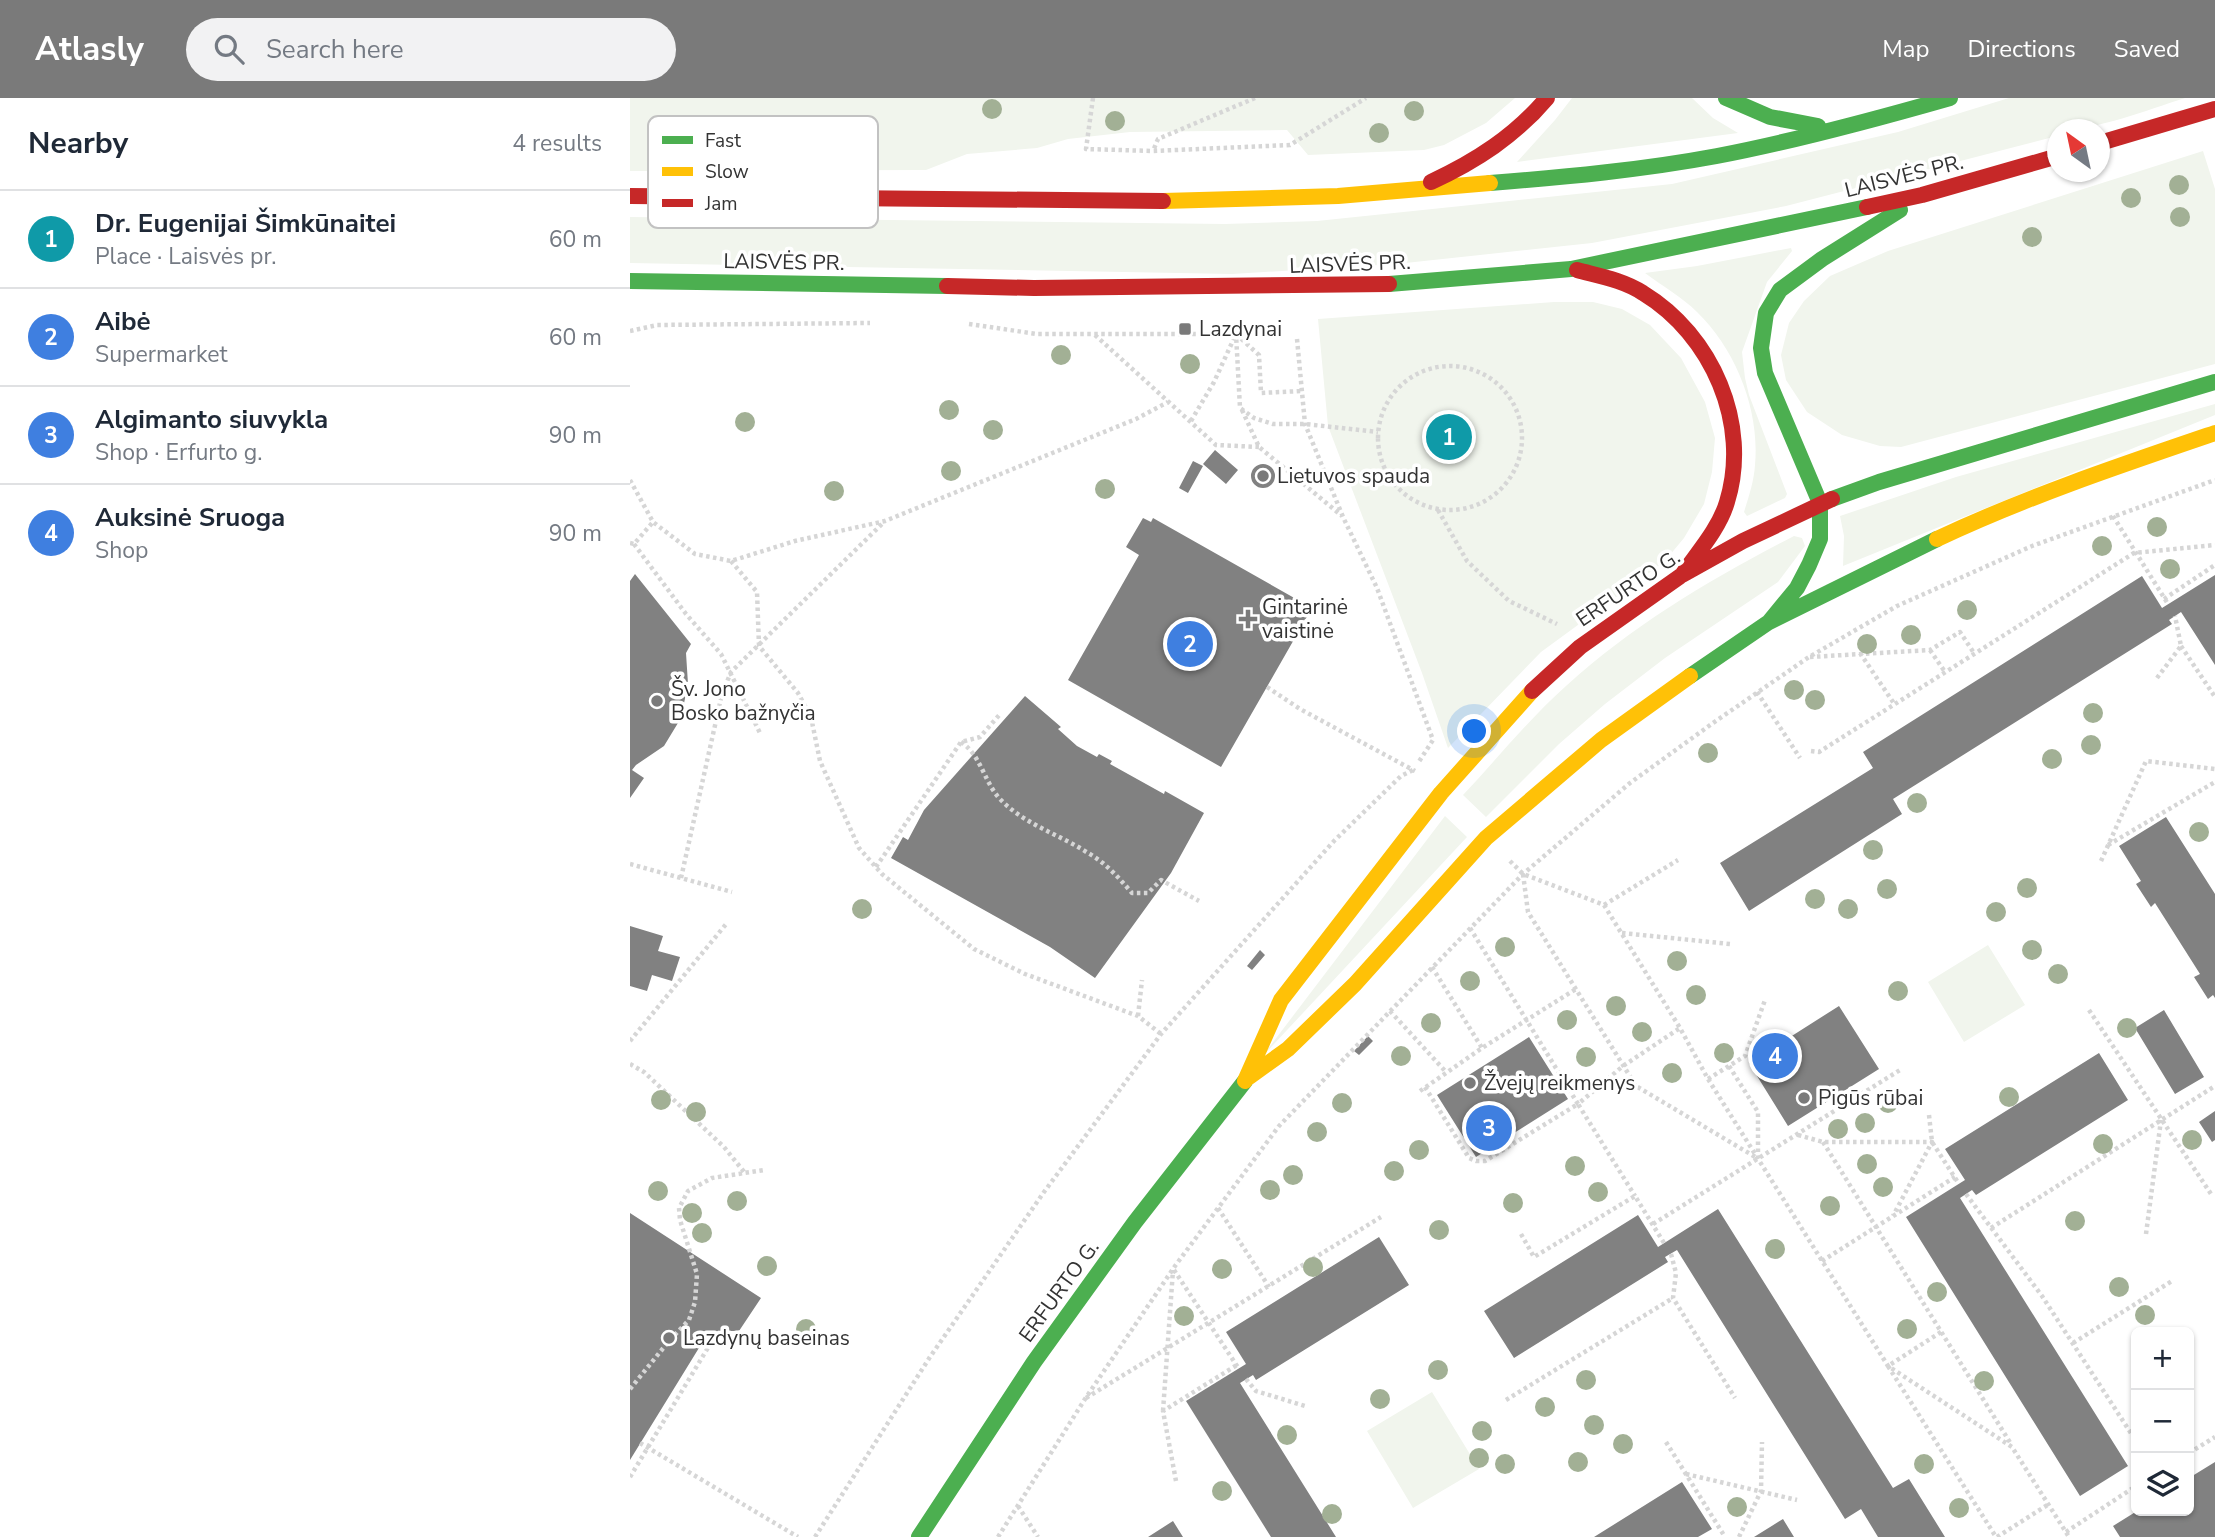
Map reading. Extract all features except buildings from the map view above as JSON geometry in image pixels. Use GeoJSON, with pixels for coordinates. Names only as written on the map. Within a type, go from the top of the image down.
{"type":"FeatureCollection","features":[{"type":"Feature","properties":{"kind":"main road"},"geometry":{"type":"LineString","coordinates":[[1412,191],[1469,165],[1515,131],[1547,98]]}},
{"type":"Feature","properties":{"kind":"main road"},"geometry":{"type":"LineString","coordinates":[[1726,98],[1776,121],[1841,129]]}},
{"type":"Feature","properties":{"kind":"main road"},"geometry":{"type":"LineString","coordinates":[[878,199],[1230,201],[1412,191],[1599,174],[1716,156],[1841,129],[1950,98]]}},
{"type":"Feature","properties":{"kind":"main road"},"geometry":{"type":"LineString","coordinates":[[2110,140],[2215,109]]}},
{"type":"Feature","properties":{"kind":"main road","name":"LAISVĖS PR."},"geometry":{"type":"LineString","coordinates":[[630,281],[1034,288],[1306,287],[1382,285],[1571,269],[1922,195],[2047,159]]}},
{"type":"Feature","properties":{"kind":"main road"},"geometry":{"type":"LineString","coordinates":[[1769,622],[1797,588],[1809,565],[1820,539],[1820,503],[1765,373],[1761,348],[1766,313],[1780,290],[1822,259],[1922,195]]}},
{"type":"Feature","properties":{"kind":"main road"},"geometry":{"type":"LineString","coordinates":[[630,196],[648,196]]}},
{"type":"Feature","properties":{"kind":"main road"},"geometry":{"type":"LineString","coordinates":[[1571,269],[1612,279],[1650,297],[1683,327],[1712,363],[1731,410],[1736,462],[1727,502],[1712,534],[1682,575]]}},
{"type":"Feature","properties":{"kind":"main road","name":"ERFURTO G."},"geometry":{"type":"LineString","coordinates":[[919,1537],[1042,1351],[1135,1222],[1247,1078],[1281,1000],[1441,793],[1536,687],[1589,640],[1682,575],[1820,503],[1879,482],[2215,382]]}},
{"type":"Feature","properties":{"kind":"main road","name":"ERFURTO G."},"geometry":{"type":"LineString","coordinates":[[1247,1078],[1288,1049],[1355,984],[1486,838],[1601,740],[1658,697],[1769,622],[1966,525],[2094,475],[2215,433]]}},
{"type":"Feature","properties":{"kind":"path"},"geometry":{"type":"LineString","coordinates":[[1093,98],[1086,149],[1153,151],[1290,145],[1366,98]]}},
{"type":"Feature","properties":{"kind":"path"},"geometry":{"type":"LineString","coordinates":[[1153,151],[1158,139],[1255,98]]}},
{"type":"Feature","properties":{"kind":"path"},"geometry":{"type":"LineString","coordinates":[[630,331],[657,325],[873,323]]}},
{"type":"Feature","properties":{"kind":"path"},"geometry":{"type":"LineString","coordinates":[[968,324],[1037,334],[1236,334],[1259,355],[1261,393],[1301,391]]}},
{"type":"Feature","properties":{"kind":"path"},"geometry":{"type":"LineString","coordinates":[[1094,334],[1216,445],[1259,447]]}},
{"type":"Feature","properties":{"kind":"path"},"geometry":{"type":"LineString","coordinates":[[1236,334],[1240,408],[1259,447],[1343,517]]}},
{"type":"Feature","properties":{"kind":"path"},"geometry":{"type":"LineString","coordinates":[[1191,421],[1214,382],[1236,334]]}},
{"type":"Feature","properties":{"kind":"path"},"geometry":{"type":"LineString","coordinates":[[815,1537],[930,1357],[1044,1192],[1161,1034],[1334,841],[1401,776],[1414,770],[1433,740],[1377,588],[1343,517],[1305,424],[1297,339]]}},
{"type":"Feature","properties":{"kind":"path"},"geometry":{"type":"LineString","coordinates":[[1450,365],[1476,370],[1499,384],[1515,405],[1522,431],[1520,457],[1508,481],[1489,499],[1464,509],[1437,509],[1412,500],[1392,482],[1380,458],[1378,432],[1385,406],[1401,385],[1424,371],[1450,365]]}},
{"type":"Feature","properties":{"kind":"path"},"geometry":{"type":"LineString","coordinates":[[630,480],[653,522],[695,554],[731,561],[795,541],[885,521],[1124,424],[1168,402]]}},
{"type":"Feature","properties":{"kind":"path"},"geometry":{"type":"LineString","coordinates":[[1240,408],[1254,418],[1273,424],[1305,424],[1378,432]]}},
{"type":"Feature","properties":{"kind":"path"},"geometry":{"type":"LineString","coordinates":[[998,1537],[1085,1399],[1173,1269],[1279,1126],[1523,874],[1630,783],[1809,657],[1897,606],[1963,575],[2113,516],[2215,480]]}},
{"type":"Feature","properties":{"kind":"path"},"geometry":{"type":"LineString","coordinates":[[1437,509],[1467,561],[1509,601],[1589,640]]}},
{"type":"Feature","properties":{"kind":"path"},"geometry":{"type":"LineString","coordinates":[[2113,516],[2168,604]]}},
{"type":"Feature","properties":{"kind":"path"},"geometry":{"type":"LineString","coordinates":[[681,878],[722,694],[731,672],[885,521]]}},
{"type":"Feature","properties":{"kind":"path"},"geometry":{"type":"LineString","coordinates":[[653,522],[632,543],[721,654],[760,733]]}},
{"type":"Feature","properties":{"kind":"path"},"geometry":{"type":"LineString","coordinates":[[1811,751],[1819,752],[2134,553],[2215,545]]}},
{"type":"Feature","properties":{"kind":"path"},"geometry":{"type":"LineString","coordinates":[[731,561],[757,592],[759,646],[798,692],[811,717],[820,761],[859,848],[876,867],[974,949],[1025,974],[1138,1016],[1161,1034]]}},
{"type":"Feature","properties":{"kind":"path"},"geometry":{"type":"LineString","coordinates":[[2164,599],[2215,565]]}},
{"type":"Feature","properties":{"kind":"path"},"geometry":{"type":"LineString","coordinates":[[2175,616],[2181,646],[2215,697]]}},
{"type":"Feature","properties":{"kind":"path"},"geometry":{"type":"LineString","coordinates":[[1809,657],[1930,650],[1959,632],[1974,654]]}},
{"type":"Feature","properties":{"kind":"path"},"geometry":{"type":"LineString","coordinates":[[2157,678],[2181,646]]}},
{"type":"Feature","properties":{"kind":"path"},"geometry":{"type":"LineString","coordinates":[[1930,650],[1945,672]]}},
{"type":"Feature","properties":{"kind":"path"},"geometry":{"type":"LineString","coordinates":[[1860,653],[1895,705]]}},
{"type":"Feature","properties":{"kind":"path"},"geometry":{"type":"LineString","coordinates":[[1267,687],[1300,709],[1414,770]]}},
{"type":"Feature","properties":{"kind":"path"},"geometry":{"type":"LineString","coordinates":[[1757,692],[1800,758]]}},
{"type":"Feature","properties":{"kind":"path"},"geometry":{"type":"LineString","coordinates":[[876,867],[961,742],[979,737],[1002,713]]}},
{"type":"Feature","properties":{"kind":"path"},"geometry":{"type":"LineString","coordinates":[[961,742],[970,748],[999,798],[1024,819],[1088,853],[1111,869],[1132,893],[1148,893],[1161,880],[1199,901]]}},
{"type":"Feature","properties":{"kind":"path"},"geometry":{"type":"LineString","coordinates":[[2101,861],[2146,761],[2215,769]]}},
{"type":"Feature","properties":{"kind":"path"},"geometry":{"type":"LineString","coordinates":[[2108,845],[2215,782]]}},
{"type":"Feature","properties":{"kind":"path"},"geometry":{"type":"LineString","coordinates":[[1604,905],[1678,860]]}},
{"type":"Feature","properties":{"kind":"path"},"geometry":{"type":"LineString","coordinates":[[630,864],[732,892]]}},
{"type":"Feature","properties":{"kind":"path"},"geometry":{"type":"LineString","coordinates":[[1523,874],[1604,905],[1680,1028],[1708,1079],[1996,1537],[2049,1504]]}},
{"type":"Feature","properties":{"kind":"path"},"geometry":{"type":"LineString","coordinates":[[1523,874],[1528,912],[1636,1086],[1758,1159]]}},
{"type":"Feature","properties":{"kind":"path"},"geometry":{"type":"LineString","coordinates":[[630,1041],[727,923]]}},
{"type":"Feature","properties":{"kind":"path"},"geometry":{"type":"LineString","coordinates":[[1470,928],[1664,1243]]}},
{"type":"Feature","properties":{"kind":"path"},"geometry":{"type":"LineString","coordinates":[[1621,933],[1730,944]]}},
{"type":"Feature","properties":{"kind":"path"},"geometry":{"type":"LineString","coordinates":[[1432,967],[1482,1048]]}},
{"type":"Feature","properties":{"kind":"path"},"geometry":{"type":"LineString","coordinates":[[1138,1016],[1142,979]]}},
{"type":"Feature","properties":{"kind":"path"},"geometry":{"type":"LineString","coordinates":[[1420,1091],[1576,989]]}},
{"type":"Feature","properties":{"kind":"path"},"geometry":{"type":"LineString","coordinates":[[1708,1079],[1745,1055],[1765,1000]]}},
{"type":"Feature","properties":{"kind":"path"},"geometry":{"type":"LineString","coordinates":[[2089,1010],[2211,1194]]}},
{"type":"Feature","properties":{"kind":"path"},"geometry":{"type":"LineString","coordinates":[[1390,1011],[1446,1072]]}},
{"type":"Feature","properties":{"kind":"path"},"geometry":{"type":"LineString","coordinates":[[1425,1087],[1469,1158],[1485,1161],[1578,1104],[1623,1066],[1680,1028]]}},
{"type":"Feature","properties":{"kind":"path"},"geometry":{"type":"LineString","coordinates":[[630,1064],[644,1072],[724,1147],[744,1173]]}},
{"type":"Feature","properties":{"kind":"path"},"geometry":{"type":"LineString","coordinates":[[1729,1066],[1758,1112],[1758,1159]]}},
{"type":"Feature","properties":{"kind":"path"},"geometry":{"type":"LineString","coordinates":[[1653,1224],[1900,1070]]}},
{"type":"Feature","properties":{"kind":"path"},"geometry":{"type":"LineString","coordinates":[[1991,1228],[2215,1086]]}},
{"type":"Feature","properties":{"kind":"path"},"geometry":{"type":"LineString","coordinates":[[1929,1115],[1932,1142],[1959,1184]]}},
{"type":"Feature","properties":{"kind":"path"},"geometry":{"type":"LineString","coordinates":[[2146,1234],[2161,1119]]}},
{"type":"Feature","properties":{"kind":"path"},"geometry":{"type":"LineString","coordinates":[[1798,1135],[1823,1142],[1932,1142]]}},
{"type":"Feature","properties":{"kind":"path"},"geometry":{"type":"LineString","coordinates":[[1823,1142],[2067,1534],[2131,1489]]}},
{"type":"Feature","properties":{"kind":"path"},"geometry":{"type":"LineString","coordinates":[[1893,1216],[1932,1142]]}},
{"type":"Feature","properties":{"kind":"path"},"geometry":{"type":"LineString","coordinates":[[630,1389],[669,1340],[689,1320],[695,1302],[697,1274],[680,1220],[679,1208],[688,1191],[712,1178],[764,1170]]}},
{"type":"Feature","properties":{"kind":"path"},"geometry":{"type":"LineString","coordinates":[[1822,1261],[1955,1177]]}},
{"type":"Feature","properties":{"kind":"path"},"geometry":{"type":"LineString","coordinates":[[1966,1194],[2073,1343],[2131,1433]]}},
{"type":"Feature","properties":{"kind":"path"},"geometry":{"type":"LineString","coordinates":[[1521,1234],[1534,1257],[1635,1196]]}},
{"type":"Feature","properties":{"kind":"path"},"geometry":{"type":"LineString","coordinates":[[1218,1208],[1269,1287]]}},
{"type":"Feature","properties":{"kind":"path"},"geometry":{"type":"LineString","coordinates":[[1085,1399],[1381,1217]]}},
{"type":"Feature","properties":{"kind":"path"},"geometry":{"type":"LineString","coordinates":[[1671,1254],[1676,1273],[1673,1298],[1735,1398]]}},
{"type":"Feature","properties":{"kind":"path"},"geometry":{"type":"LineString","coordinates":[[1163,1411],[1238,1367],[1173,1269]]}},
{"type":"Feature","properties":{"kind":"path"},"geometry":{"type":"LineString","coordinates":[[1173,1269],[1163,1411],[1176,1481]]}},
{"type":"Feature","properties":{"kind":"path"},"geometry":{"type":"LineString","coordinates":[[2073,1343],[2172,1281]]}},
{"type":"Feature","properties":{"kind":"path"},"geometry":{"type":"LineString","coordinates":[[1506,1400],[1673,1298]]}},
{"type":"Feature","properties":{"kind":"path"},"geometry":{"type":"LineString","coordinates":[[1888,1366],[1941,1332]]}},
{"type":"Feature","properties":{"kind":"path"},"geometry":{"type":"LineString","coordinates":[[630,1477],[709,1346],[723,1336],[734,1334]]}},
{"type":"Feature","properties":{"kind":"path"},"geometry":{"type":"LineString","coordinates":[[1888,1366],[2012,1447]]}},
{"type":"Feature","properties":{"kind":"path"},"geometry":{"type":"LineString","coordinates":[[1246,1379],[1256,1391],[1305,1406]]}},
{"type":"Feature","properties":{"kind":"path"},"geometry":{"type":"LineString","coordinates":[[2194,1450],[2215,1437]]}},
{"type":"Feature","properties":{"kind":"path"},"geometry":{"type":"LineString","coordinates":[[1666,1441],[1725,1537]]}},
{"type":"Feature","properties":{"kind":"path"},"geometry":{"type":"LineString","coordinates":[[1739,1537],[1760,1492],[1762,1442]]}},
{"type":"Feature","properties":{"kind":"path"},"geometry":{"type":"LineString","coordinates":[[640,1443],[798,1537]]}},
{"type":"Feature","properties":{"kind":"path"},"geometry":{"type":"LineString","coordinates":[[1686,1474],[1797,1500]]}},
{"type":"Feature","properties":{"kind":"path"},"geometry":{"type":"LineString","coordinates":[[1018,1506],[1038,1537]]}},
{"type":"Feature","properties":{"kind":"shaded area"},"geometry":{"type":"Polygon","coordinates":[[[630,98],[1515,98],[1486,123],[1444,145],[1424,150],[1308,155],[1287,130],[1130,132],[1068,139],[1037,148],[967,154],[926,170],[878,170],[878,116],[648,116],[648,171],[630,171],[630,98]]]}},
{"type":"Feature","properties":{"kind":"shaded area"},"geometry":{"type":"Polygon","coordinates":[[[1572,98],[1692,98],[1713,118],[1738,133],[1517,162],[1572,98]]]}},
{"type":"Feature","properties":{"kind":"shaded area"},"geometry":{"type":"Polygon","coordinates":[[[2009,98],[2185,98],[2110,122],[2110,119],[2047,119],[2047,139],[1786,206],[1592,243],[1396,264],[1232,274],[630,263],[630,217],[648,217],[648,228],[878,228],[878,220],[1225,224],[1317,221],[1672,184],[1898,132],[2009,98]]]}},
{"type":"Feature","properties":{"kind":"shaded area"},"geometry":{"type":"Polygon","coordinates":[[[2203,151],[2215,189],[2215,364],[1901,447],[1880,446],[1842,435],[1807,412],[1786,380],[1781,355],[1789,323],[1804,301],[1830,276],[1888,251],[2203,151]]]}},
{"type":"Feature","properties":{"kind":"shaded area"},"geometry":{"type":"Polygon","coordinates":[[[1791,248],[1792,251],[1767,282],[1742,352],[1749,395],[1787,494],[1785,498],[1747,516],[1744,512],[1754,477],[1756,444],[1754,423],[1742,382],[1734,363],[1711,327],[1685,301],[1645,273],[1791,248]]]}},
{"type":"Feature","properties":{"kind":"shaded area"},"geometry":{"type":"Polygon","coordinates":[[[1554,302],[1593,302],[1622,309],[1650,325],[1681,358],[1705,402],[1715,438],[1712,472],[1704,504],[1684,538],[1664,562],[1541,652],[1448,748],[1328,426],[1318,319],[1554,302]]]}},
{"type":"Feature","properties":{"kind":"shaded area"},"geometry":{"type":"Polygon","coordinates":[[[2215,404],[2215,415],[1843,566],[1844,536],[1840,516],[1956,477],[2215,404]]]}},
{"type":"Feature","properties":{"kind":"shaded area"},"geometry":{"type":"Polygon","coordinates":[[[1794,536],[1802,538],[1805,546],[1778,582],[1665,658],[1605,704],[1559,744],[1486,817],[1463,795],[1526,725],[1592,663],[1675,603],[1794,536]]]}},
{"type":"Feature","properties":{"kind":"shaded area"},"geometry":{"type":"Polygon","coordinates":[[[1445,816],[1467,837],[1261,1058],[1445,816]]]}},
{"type":"Feature","properties":{"kind":"shaded area"},"geometry":{"type":"Polygon","coordinates":[[[1988,945],[2025,1005],[1964,1042],[1928,982],[1988,945]]]}},
{"type":"Feature","properties":{"kind":"shaded area"},"geometry":{"type":"Polygon","coordinates":[[[1432,1392],[1479,1469],[1413,1508],[1367,1431],[1432,1392]]]}},
{"type":"Feature","properties":{"kind":"traffic: fast"},"geometry":{"type":"LineString","coordinates":[[1726,98],[1770,117],[1818,126]]}},
{"type":"Feature","properties":{"kind":"traffic: fast"},"geometry":{"type":"LineString","coordinates":[[1490,183],[1604,173],[1717,156],[1834,130],[1950,98]]}},
{"type":"Feature","properties":{"kind":"traffic: fast"},"geometry":{"type":"LineString","coordinates":[[1389,284],[1571,269],[1867,207]]}},
{"type":"Feature","properties":{"kind":"traffic: fast"},"geometry":{"type":"LineString","coordinates":[[1769,622],[1797,588],[1809,565],[1820,539],[1820,503],[1765,373],[1761,348],[1766,313],[1780,290],[1822,259],[1900,210]]}},
{"type":"Feature","properties":{"kind":"traffic: fast"},"geometry":{"type":"LineString","coordinates":[[630,281],[947,286]]}},
{"type":"Feature","properties":{"kind":"traffic: fast"},"geometry":{"type":"LineString","coordinates":[[1832,499],[1879,482],[2215,382]]}},
{"type":"Feature","properties":{"kind":"traffic: fast"},"geometry":{"type":"LineString","coordinates":[[1690,676],[1769,622],[1937,539]]}},
{"type":"Feature","properties":{"kind":"traffic: fast"},"geometry":{"type":"LineString","coordinates":[[919,1537],[1034,1362],[1135,1222],[1245,1081]]}},
{"type":"Feature","properties":{"kind":"traffic: slow"},"geometry":{"type":"LineString","coordinates":[[1163,201],[1338,196],[1490,183]]}},
{"type":"Feature","properties":{"kind":"traffic: slow"},"geometry":{"type":"LineString","coordinates":[[1937,539],[2039,495],[2215,433]]}},
{"type":"Feature","properties":{"kind":"traffic: slow"},"geometry":{"type":"LineString","coordinates":[[1249,1077],[1288,1049],[1355,984],[1486,838],[1601,740],[1690,676]]}},
{"type":"Feature","properties":{"kind":"traffic: slow"},"geometry":{"type":"LineString","coordinates":[[1245,1081],[1281,1000],[1441,793],[1532,691]]}},
{"type":"Feature","properties":{"kind":"traffic: jam"},"geometry":{"type":"LineString","coordinates":[[1431,182],[1464,165],[1508,136],[1547,98]]}},
{"type":"Feature","properties":{"kind":"traffic: jam"},"geometry":{"type":"LineString","coordinates":[[2110,140],[2215,109]]}},
{"type":"Feature","properties":{"kind":"traffic: jam"},"geometry":{"type":"LineString","coordinates":[[1867,207],[1922,195],[2047,159]]}},
{"type":"Feature","properties":{"kind":"traffic: jam"},"geometry":{"type":"LineString","coordinates":[[630,196],[648,196]]}},
{"type":"Feature","properties":{"kind":"traffic: jam"},"geometry":{"type":"LineString","coordinates":[[878,198],[1163,201]]}},
{"type":"Feature","properties":{"kind":"traffic: jam"},"geometry":{"type":"LineString","coordinates":[[1577,270],[1627,285],[1667,311],[1689,332],[1720,384],[1734,442],[1733,472],[1727,502],[1719,522],[1682,575]]}},
{"type":"Feature","properties":{"kind":"traffic: jam"},"geometry":{"type":"LineString","coordinates":[[947,286],[1034,288],[1389,284]]}},
{"type":"Feature","properties":{"kind":"traffic: jam"},"geometry":{"type":"LineString","coordinates":[[1532,691],[1580,647],[1682,575],[1743,541],[1832,499]]}},
{"type":"Feature","properties":{"kind":"place","name":"Lazdynai"},"geometry":{"type":"Point","coordinates":[1185,329]}},
{"type":"Feature","properties":{"kind":"place","name":"Dr. Eugenijai Šimkūnaitei"},"geometry":{"type":"Point","coordinates":[1449,437]}},
{"type":"Feature","properties":{"kind":"place","name":"Lietuvos spauda"},"geometry":{"type":"Point","coordinates":[1263,476]}},
{"type":"Feature","properties":{"kind":"place","name":"Gintarinė vaistinė"},"geometry":{"type":"Point","coordinates":[1248,619]}},
{"type":"Feature","properties":{"kind":"place","name":"Aibė"},"geometry":{"type":"Point","coordinates":[1190,644]}},
{"type":"Feature","properties":{"kind":"place","name":"Šv. Jono Bosko bažnyčia"},"geometry":{"type":"Point","coordinates":[657,701]}},
{"type":"Feature","properties":{"kind":"place","name":"Auksinė Sruoga"},"geometry":{"type":"Point","coordinates":[1775,1056]}},
{"type":"Feature","properties":{"kind":"place","name":"Žvejų reikmenys"},"geometry":{"type":"Point","coordinates":[1470,1083]}},
{"type":"Feature","properties":{"kind":"place","name":"Pigūs rūbai"},"geometry":{"type":"Point","coordinates":[1804,1098]}},
{"type":"Feature","properties":{"kind":"place","name":"Algimanto siuvykla"},"geometry":{"type":"Point","coordinates":[1489,1128]}},
{"type":"Feature","properties":{"kind":"place","name":"Lazdynų baseinas"},"geometry":{"type":"Point","coordinates":[669,1338]}}]}
